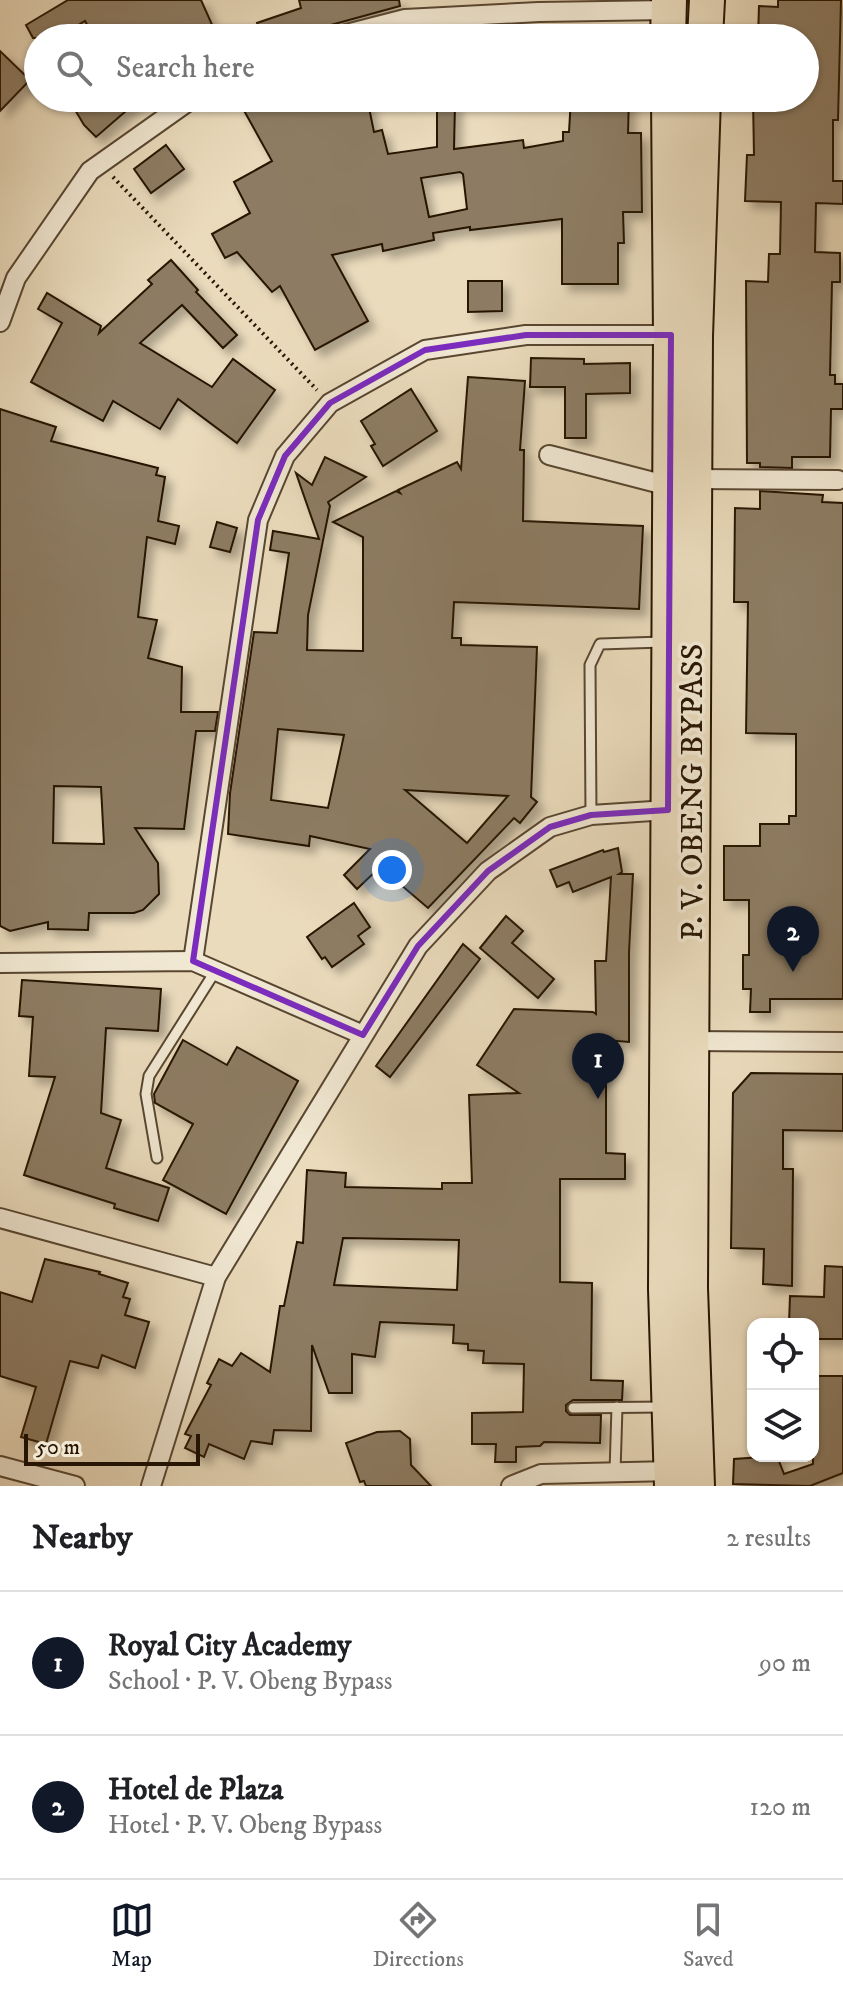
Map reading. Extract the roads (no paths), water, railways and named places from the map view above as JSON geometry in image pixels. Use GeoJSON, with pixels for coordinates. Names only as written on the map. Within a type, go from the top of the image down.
{"type":"FeatureCollection","features":[{"type":"Feature","properties":{"kind":"highway"},"geometry":{"type":"LineString","coordinates":[[706,24],[707,0]]}},
{"type":"Feature","properties":{"kind":"highway","name":"P. V. OBENG BYPASS"},"geometry":{"type":"LineString","coordinates":[[669,112],[671,335],[683,482],[679,1041],[666,1289],[670,1406],[680,1481]]}},
{"type":"Feature","properties":{"kind":"highway","name":"P. V. OBENG BYPASS"},"geometry":{"type":"LineString","coordinates":[[680,1481],[690,1288],[668,810],[669,641],[695,336],[703,112]]}},
{"type":"Feature","properties":{"kind":"street"},"geometry":{"type":"LineString","coordinates":[[386,24],[405,19],[539,12],[668,16]]}},
{"type":"Feature","properties":{"kind":"street"},"geometry":{"type":"LineString","coordinates":[[0,322],[16,278],[90,171],[173,112]]}},
{"type":"Feature","properties":{"kind":"street"},"geometry":{"type":"LineString","coordinates":[[193,961],[258,520],[285,456],[330,403],[425,350],[526,335],[671,335]]}},
{"type":"Feature","properties":{"kind":"street"},"geometry":{"type":"LineString","coordinates":[[549,455],[683,482],[838,480]]}},
{"type":"Feature","properties":{"kind":"street"},"geometry":{"type":"LineString","coordinates":[[151,1486],[216,1277],[418,946],[488,871],[550,827],[591,815],[668,810]]}},
{"type":"Feature","properties":{"kind":"street"},"geometry":{"type":"LineString","coordinates":[[0,963],[193,961],[363,1035]]}},
{"type":"Feature","properties":{"kind":"street"},"geometry":{"type":"LineString","coordinates":[[679,1041],[843,1042]]}},
{"type":"Feature","properties":{"kind":"street"},"geometry":{"type":"LineString","coordinates":[[0,1218],[216,1277]]}},
{"type":"Feature","properties":{"kind":"street"},"geometry":{"type":"LineString","coordinates":[[0,1466],[75,1486]]}},
{"type":"Feature","properties":{"kind":"street"},"geometry":{"type":"LineString","coordinates":[[511,1486],[541,1474],[615,1472],[680,1481]]}},
{"type":"Feature","properties":{"kind":"lane"},"geometry":{"type":"LineString","coordinates":[[591,815],[590,665],[600,644],[669,641]]}},
{"type":"Feature","properties":{"kind":"lane"},"geometry":{"type":"LineString","coordinates":[[157,1158],[146,1094],[149,1076],[216,970]]}},
{"type":"Feature","properties":{"kind":"lane"},"geometry":{"type":"LineString","coordinates":[[573,1408],[670,1406]]}},
{"type":"Feature","properties":{"kind":"lane"},"geometry":{"type":"LineString","coordinates":[[615,1472],[617,1407]]}},
{"type":"Feature","properties":{"kind":"place","name":"Hotel de Plaza"},"geometry":{"type":"Point","coordinates":[793,972]}},
{"type":"Feature","properties":{"kind":"place","name":"Royal City Academy"},"geometry":{"type":"Point","coordinates":[598,1099]}}]}
